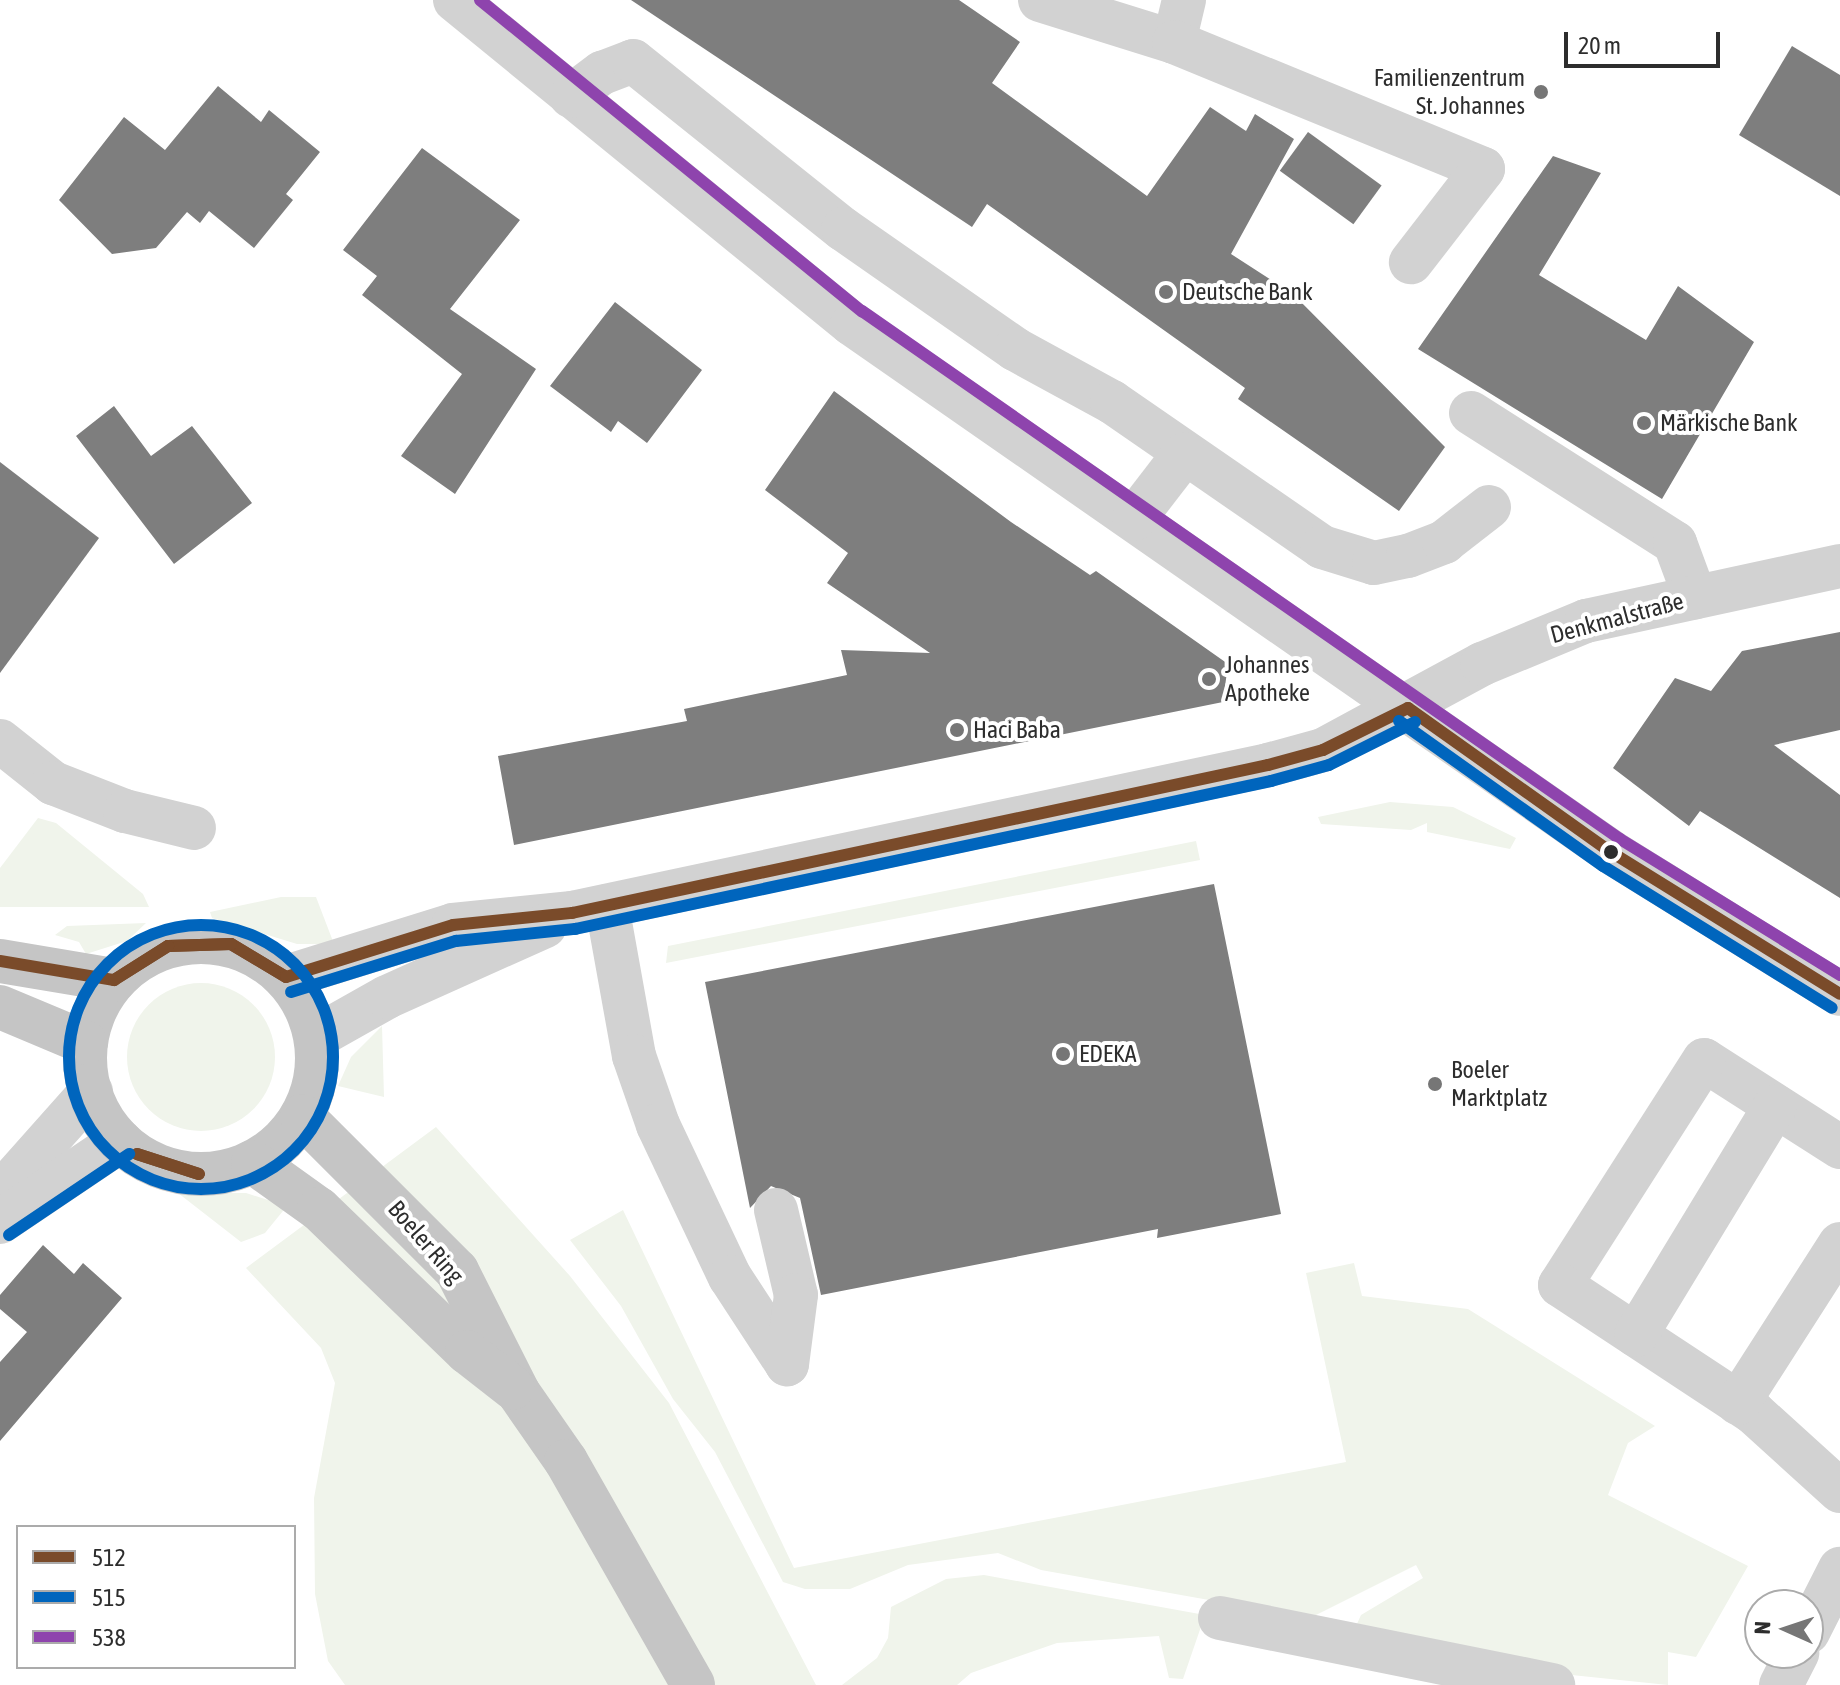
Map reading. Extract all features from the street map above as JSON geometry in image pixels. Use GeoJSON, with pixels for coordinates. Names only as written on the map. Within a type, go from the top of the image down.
{"type":"FeatureCollection","features":[{"type":"Feature","properties":{"kind":"main road"},"geometry":{"type":"LineString","coordinates":[[204,941],[256,954],[286,977],[305,1005],[316,1037],[315,1083],[302,1116],[281,1143],[253,1162],[226,1171],[177,1171],[120,1141],[91,1092],[86,1043],[92,1017],[114,980],[157,951],[204,941]]}},
{"type":"Feature","properties":{"kind":"main road"},"geometry":{"type":"LineString","coordinates":[[0,961],[114,980]]}},
{"type":"Feature","properties":{"kind":"main road"},"geometry":{"type":"LineString","coordinates":[[0,1007],[86,1043]]}},
{"type":"Feature","properties":{"kind":"main road","name":"Boeler Ring"},"geometry":{"type":"LineString","coordinates":[[302,1116],[457,1271],[518,1392],[566,1461],[693,1685]]}},
{"type":"Feature","properties":{"kind":"main road","name":"Boeler Ring"},"geometry":{"type":"LineString","coordinates":[[253,1162],[319,1209],[467,1352],[518,1392]]}},
{"type":"Feature","properties":{"kind":"street"},"geometry":{"type":"LineString","coordinates":[[1040,0],[1174,42],[1483,169],[1411,262]]}},
{"type":"Feature","properties":{"kind":"street"},"geometry":{"type":"LineString","coordinates":[[1174,42],[1184,0]]}},
{"type":"Feature","properties":{"kind":"street"},"geometry":{"type":"LineString","coordinates":[[461,2],[571,96],[798,280],[1611,852],[1840,994]]}},
{"type":"Feature","properties":{"kind":"street"},"geometry":{"type":"LineString","coordinates":[[571,96],[602,73],[633,61],[843,229],[1015,349],[1112,402],[1322,547],[1374,563],[1444,542],[1489,507]]}},
{"type":"Feature","properties":{"kind":"street"},"geometry":{"type":"LineString","coordinates":[[798,280],[843,229]]}},
{"type":"Feature","properties":{"kind":"street"},"geometry":{"type":"LineString","coordinates":[[1471,413],[1675,543],[1695,597]]}},
{"type":"Feature","properties":{"kind":"street"},"geometry":{"type":"LineString","coordinates":[[1134,519],[1184,454]]}},
{"type":"Feature","properties":{"kind":"street","name":"Denkmalstraße"},"geometry":{"type":"LineString","coordinates":[[590,910],[1268,765],[1323,750],[1408,708],[1530,641],[1586,621],[1840,566]]}},
{"type":"Feature","properties":{"kind":"street"},"geometry":{"type":"LineString","coordinates":[[0,741],[53,783],[125,811],[194,828]]}},
{"type":"Feature","properties":{"kind":"street"},"geometry":{"type":"LineString","coordinates":[[286,977],[453,925],[590,910]]}},
{"type":"Feature","properties":{"kind":"street"},"geometry":{"type":"LineString","coordinates":[[316,1037],[387,997],[590,910]]}},
{"type":"Feature","properties":{"kind":"street"},"geometry":{"type":"LineString","coordinates":[[590,910],[634,1056],[668,1149],[730,1277],[787,1364],[796,1295],[776,1210]]}},
{"type":"Feature","properties":{"kind":"street"},"geometry":{"type":"LineString","coordinates":[[1840,1147],[1704,1060],[1560,1285],[1738,1403],[1840,1491]]}},
{"type":"Feature","properties":{"kind":"street"},"geometry":{"type":"LineString","coordinates":[[0,1194],[91,1092]]}},
{"type":"Feature","properties":{"kind":"street"},"geometry":{"type":"LineString","coordinates":[[1636,1335],[1775,1106]]}},
{"type":"Feature","properties":{"kind":"street"},"geometry":{"type":"LineString","coordinates":[[0,1222],[120,1141]]}},
{"type":"Feature","properties":{"kind":"street"},"geometry":{"type":"LineString","coordinates":[[1738,1403],[1840,1244]]}},
{"type":"Feature","properties":{"kind":"street"},"geometry":{"type":"LineString","coordinates":[[1824,1600],[1840,1569]]}},
{"type":"Feature","properties":{"kind":"street"},"geometry":{"type":"LineString","coordinates":[[1220,1618],[1553,1685]]}},
{"type":"Feature","properties":{"kind":"shaded area"},"geometry":{"type":"Polygon","coordinates":[[[1390,802],[1453,807],[1516,838],[1510,849],[1427,832],[1427,823],[1411,830],[1321,824],[1318,817],[1390,802]]]}},
{"type":"Feature","properties":{"kind":"shaded area"},"geometry":{"type":"Polygon","coordinates":[[[38,818],[56,823],[143,894],[149,907],[0,907],[0,868],[38,818]]]}},
{"type":"Feature","properties":{"kind":"shaded area"},"geometry":{"type":"Polygon","coordinates":[[[1196,841],[1200,860],[666,963],[668,946],[1196,841]]]}},
{"type":"Feature","properties":{"kind":"shaded area"},"geometry":{"type":"Polygon","coordinates":[[[281,897],[316,897],[334,944],[297,944],[212,918],[210,912],[281,897]]]}},
{"type":"Feature","properties":{"kind":"shaded area"},"geometry":{"type":"Polygon","coordinates":[[[146,923],[127,941],[86,954],[79,942],[55,935],[67,926],[146,923]]]}},
{"type":"Feature","properties":{"kind":"shaded area"},"geometry":{"type":"Polygon","coordinates":[[[201,983],[229,988],[254,1004],[270,1029],[275,1057],[270,1085],[254,1110],[229,1126],[201,1131],[173,1126],[148,1110],[132,1085],[127,1057],[132,1029],[148,1004],[173,988],[201,983]]]}},
{"type":"Feature","properties":{"kind":"shaded area"},"geometry":{"type":"Polygon","coordinates":[[[382,1026],[384,1097],[338,1086],[351,1057],[382,1026]]]}},
{"type":"Feature","properties":{"kind":"shaded area"},"geometry":{"type":"Polygon","coordinates":[[[436,1127],[570,1276],[669,1403],[816,1685],[345,1685],[328,1661],[315,1594],[314,1498],[335,1383],[321,1348],[246,1268],[436,1127]]]}},
{"type":"Feature","properties":{"kind":"shaded area"},"geometry":{"type":"Polygon","coordinates":[[[178,1193],[246,1193],[287,1206],[265,1233],[241,1242],[178,1193]]]}},
{"type":"Feature","properties":{"kind":"shaded area"},"geometry":{"type":"Polygon","coordinates":[[[623,1210],[794,1568],[1346,1462],[1306,1273],[1354,1263],[1362,1296],[1468,1309],[1655,1426],[1628,1443],[1608,1495],[1748,1566],[1696,1657],[1668,1652],[1668,1685],[1562,1674],[1356,1626],[1361,1615],[1423,1578],[1416,1565],[1310,1618],[1041,1570],[998,1553],[908,1565],[850,1589],[805,1589],[783,1582],[715,1452],[673,1399],[621,1306],[570,1240],[623,1210]]]}},
{"type":"Feature","properties":{"kind":"shaded area"},"geometry":{"type":"Polygon","coordinates":[[[984,1575],[1205,1615],[1183,1679],[1169,1678],[1159,1636],[1057,1643],[971,1673],[957,1685],[842,1685],[877,1658],[888,1638],[891,1607],[946,1579],[984,1575]]]}},
{"type":"Feature","properties":{"kind":"building"},"geometry":{"type":"Polygon","coordinates":[[[631,0],[959,0],[1020,42],[992,83],[1147,196],[1210,107],[1246,131],[1255,114],[1294,139],[1231,254],[1293,294],[1445,447],[1399,511],[1238,399],[1245,388],[987,204],[972,227],[631,0]]]}},
{"type":"Feature","properties":{"kind":"building"},"geometry":{"type":"Polygon","coordinates":[[[1792,46],[1840,75],[1840,196],[1739,135],[1792,46]]]}},
{"type":"Feature","properties":{"kind":"building"},"geometry":{"type":"Polygon","coordinates":[[[218,86],[261,122],[269,110],[320,152],[286,194],[293,200],[254,248],[209,211],[200,223],[187,212],[156,248],[112,254],[59,200],[124,117],[165,150],[218,86]]]}},
{"type":"Feature","properties":{"kind":"building"},"geometry":{"type":"Polygon","coordinates":[[[1308,132],[1382,185],[1353,224],[1280,171],[1308,132]]]}},
{"type":"Feature","properties":{"kind":"building"},"geometry":{"type":"Polygon","coordinates":[[[422,148],[520,220],[450,309],[536,369],[455,494],[401,456],[462,374],[362,295],[377,276],[343,250],[422,148]]]}},
{"type":"Feature","properties":{"kind":"building"},"geometry":{"type":"Polygon","coordinates":[[[1553,156],[1601,173],[1539,275],[1646,340],[1678,286],[1754,342],[1662,499],[1418,349],[1553,156]]]}},
{"type":"Feature","properties":{"kind":"building"},"geometry":{"type":"Polygon","coordinates":[[[615,302],[702,370],[647,443],[618,421],[611,432],[550,386],[615,302]]]}},
{"type":"Feature","properties":{"kind":"building"},"geometry":{"type":"Polygon","coordinates":[[[834,391],[1011,522],[1090,575],[1096,571],[1228,664],[1223,702],[514,845],[498,756],[687,721],[684,709],[847,675],[841,650],[930,653],[827,583],[848,553],[765,490],[834,391]]]}},
{"type":"Feature","properties":{"kind":"building"},"geometry":{"type":"Polygon","coordinates":[[[114,406],[151,456],[192,426],[252,503],[174,564],[76,436],[114,406]]]}},
{"type":"Feature","properties":{"kind":"building"},"geometry":{"type":"Polygon","coordinates":[[[0,462],[99,538],[0,673],[0,462]]]}},
{"type":"Feature","properties":{"kind":"building"},"geometry":{"type":"Polygon","coordinates":[[[1840,632],[1840,730],[1774,745],[1840,795],[1840,898],[1700,811],[1689,826],[1613,768],[1675,678],[1711,691],[1742,651],[1840,632]]]}},
{"type":"Feature","properties":{"kind":"building"},"geometry":{"type":"Polygon","coordinates":[[[1214,884],[1281,1214],[1157,1238],[1158,1229],[821,1295],[800,1198],[771,1186],[750,1208],[705,982],[1214,884]]]}},
{"type":"Feature","properties":{"kind":"building"},"geometry":{"type":"Polygon","coordinates":[[[43,1245],[74,1274],[83,1263],[122,1298],[0,1441],[0,1362],[27,1332],[0,1309],[0,1295],[43,1245]]]}},
{"type":"Feature","properties":{"kind":"transit line","name":"538"},"geometry":{"type":"LineString","coordinates":[[480,0],[862,311],[1620,839],[1840,975]]}},
{"type":"Feature","properties":{"kind":"transit line","name":"512"},"geometry":{"type":"LineString","coordinates":[[1408,708],[1611,852],[1840,994]]}},
{"type":"Feature","properties":{"kind":"transit line","name":"512"},"geometry":{"type":"LineString","coordinates":[[286,977],[453,925],[572,913],[1268,765],[1323,750],[1408,708]]}},
{"type":"Feature","properties":{"kind":"transit line","name":"515"},"geometry":{"type":"LineString","coordinates":[[1399,721],[1603,866],[1832,1008]]}},
{"type":"Feature","properties":{"kind":"transit line","name":"515"},"geometry":{"type":"LineString","coordinates":[[291,992],[456,941],[575,929],[1271,781],[1329,765],[1415,722]]}},
{"type":"Feature","properties":{"kind":"transit line","name":"515"},"geometry":{"type":"LineString","coordinates":[[201,925],[251,935],[285,955],[303,973],[323,1007],[333,1057],[323,1107],[303,1141],[285,1159],[251,1179],[201,1189],[151,1179],[117,1159],[99,1141],[79,1107],[69,1057],[79,1007],[99,973],[117,955],[151,935],[201,925]]}},
{"type":"Feature","properties":{"kind":"transit line","name":"512"},"geometry":{"type":"LineString","coordinates":[[168,946],[231,944]]}},
{"type":"Feature","properties":{"kind":"transit line","name":"512"},"geometry":{"type":"LineString","coordinates":[[168,946],[231,944]]}},
{"type":"Feature","properties":{"kind":"transit line","name":"512"},"geometry":{"type":"LineString","coordinates":[[231,944],[286,977]]}},
{"type":"Feature","properties":{"kind":"transit line","name":"512"},"geometry":{"type":"LineString","coordinates":[[231,944],[286,977]]}},
{"type":"Feature","properties":{"kind":"transit line","name":"512"},"geometry":{"type":"LineString","coordinates":[[114,980],[168,946]]}},
{"type":"Feature","properties":{"kind":"transit line","name":"512"},"geometry":{"type":"LineString","coordinates":[[114,980],[168,946]]}},
{"type":"Feature","properties":{"kind":"transit line","name":"512"},"geometry":{"type":"LineString","coordinates":[[0,961],[114,980]]}},
{"type":"Feature","properties":{"kind":"transit line","name":"515"},"geometry":{"type":"LineString","coordinates":[[9,1235],[129,1154]]}},
{"type":"Feature","properties":{"kind":"transit line","name":"512"},"geometry":{"type":"LineString","coordinates":[[137,1154],[199,1174]]}},
{"type":"Feature","properties":{"kind":"transit line","name":"512"},"geometry":{"type":"LineString","coordinates":[[137,1154],[199,1174]]}},
{"type":"Feature","properties":{"kind":"place","name":"Familienzentrum St. Johannes"},"geometry":{"type":"Point","coordinates":[1541,92]}},
{"type":"Feature","properties":{"kind":"place","name":"Deutsche Bank"},"geometry":{"type":"Point","coordinates":[1166,292]}},
{"type":"Feature","properties":{"kind":"place","name":"Märkische Bank"},"geometry":{"type":"Point","coordinates":[1644,423]}},
{"type":"Feature","properties":{"kind":"place","name":"Johannes Apotheke"},"geometry":{"type":"Point","coordinates":[1209,679]}},
{"type":"Feature","properties":{"kind":"place","name":"Haci Baba"},"geometry":{"type":"Point","coordinates":[957,730]}},
{"type":"Feature","properties":{"kind":"place","name":"EDEKA"},"geometry":{"type":"Point","coordinates":[1063,1054]}},
{"type":"Feature","properties":{"kind":"place","name":"Boeler Marktplatz"},"geometry":{"type":"Point","coordinates":[1435,1084]}}]}
